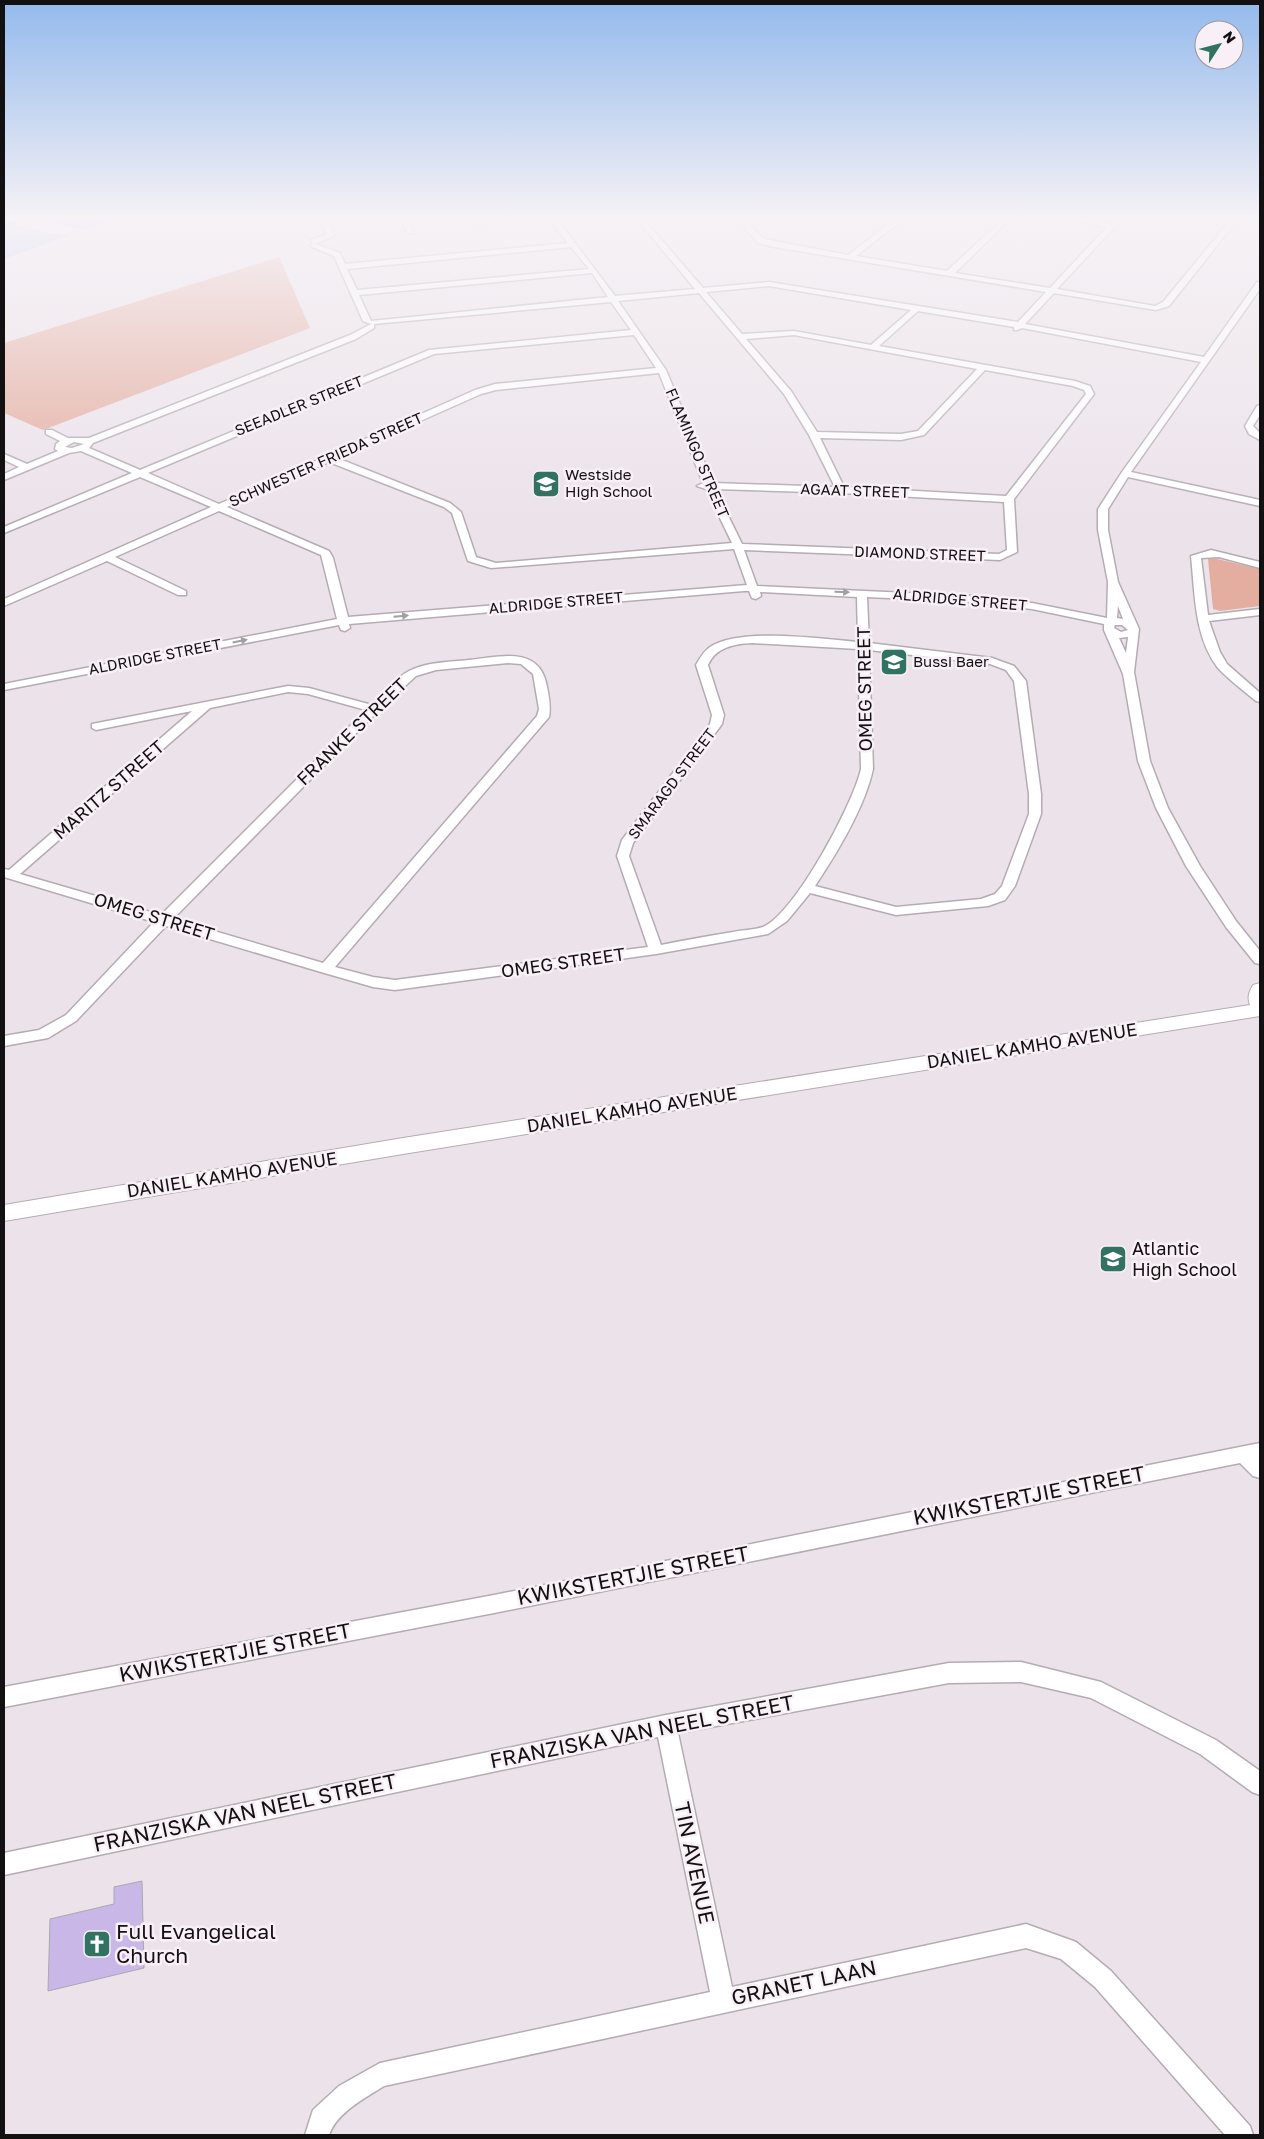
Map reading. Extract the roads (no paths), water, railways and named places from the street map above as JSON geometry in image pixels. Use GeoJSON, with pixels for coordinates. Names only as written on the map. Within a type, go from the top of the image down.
{"type":"FeatureCollection","features":[{"type":"Feature","properties":{"kind":"main road","name":"DANIEL KAMHO AVENUE"},"geometry":{"type":"LineString","coordinates":[[4,1212],[1260,1009],[1257,997],[1260,990]]}},
{"type":"Feature","properties":{"kind":"street"},"geometry":{"type":"LineString","coordinates":[[367,318],[370,324]]}},
{"type":"Feature","properties":{"kind":"street"},"geometry":{"type":"LineString","coordinates":[[4,472],[25,466],[353,337],[370,324],[432,318]]}},
{"type":"Feature","properties":{"kind":"street","name":"FLAMINGO STREET"},"geometry":{"type":"LineString","coordinates":[[624,318],[658,370],[705,486],[733,546],[750,592]]}},
{"type":"Feature","properties":{"kind":"street"},"geometry":{"type":"LineString","coordinates":[[724,318],[788,393],[814,434],[841,490]]}},
{"type":"Feature","properties":{"kind":"street"},"geometry":{"type":"LineString","coordinates":[[874,346],[907,318]]}},
{"type":"Feature","properties":{"kind":"street"},"geometry":{"type":"LineString","coordinates":[[963,318],[1205,361]]}},
{"type":"Feature","properties":{"kind":"street"},"geometry":{"type":"LineString","coordinates":[[1018,327],[1027,318]]}},
{"type":"Feature","properties":{"kind":"street"},"geometry":{"type":"LineString","coordinates":[[1129,674],[1132,629],[1113,582],[1102,520],[1104,509],[1125,474],[1236,318]]}},
{"type":"Feature","properties":{"kind":"street","name":"SEEADLER STREET"},"geometry":{"type":"LineString","coordinates":[[4,530],[137,473],[432,352],[634,332]]}},
{"type":"Feature","properties":{"kind":"street"},"geometry":{"type":"LineString","coordinates":[[741,337],[794,333],[984,366],[1087,388],[1090,394],[1009,499]]}},
{"type":"Feature","properties":{"kind":"street"},"geometry":{"type":"LineString","coordinates":[[814,434],[901,438],[920,434],[984,366]]}},
{"type":"Feature","properties":{"kind":"street","name":"SCHWESTER FRIEDA STREET"},"geometry":{"type":"LineString","coordinates":[[4,603],[478,392],[495,387],[658,370]]}},
{"type":"Feature","properties":{"kind":"street"},"geometry":{"type":"LineString","coordinates":[[1260,408],[1249,426],[1252,432],[1260,437]]}},
{"type":"Feature","properties":{"kind":"street"},"geometry":{"type":"LineString","coordinates":[[49,432],[67,441],[84,443],[137,473],[324,553],[328,558],[344,625]]}},
{"type":"Feature","properties":{"kind":"street"},"geometry":{"type":"LineString","coordinates":[[63,450],[59,445],[67,441]]}},
{"type":"Feature","properties":{"kind":"street"},"geometry":{"type":"LineString","coordinates":[[4,457],[25,466]]}},
{"type":"Feature","properties":{"kind":"street","name":"DIAMOND STREET"},"geometry":{"type":"LineString","coordinates":[[330,459],[447,505],[456,512],[472,558],[483,564],[496,566],[733,546],[1000,557],[1012,552],[1009,499]]}},
{"type":"Feature","properties":{"kind":"street"},"geometry":{"type":"LineString","coordinates":[[4,478],[25,466]]}},
{"type":"Feature","properties":{"kind":"street"},"geometry":{"type":"LineString","coordinates":[[1125,474],[1260,503]]}},
{"type":"Feature","properties":{"kind":"street","name":"AGAAT STREET"},"geometry":{"type":"LineString","coordinates":[[705,486],[841,490],[1009,499]]}},
{"type":"Feature","properties":{"kind":"street"},"geometry":{"type":"LineString","coordinates":[[1260,565],[1212,554],[1203,553],[1196,556],[1202,619],[1214,652],[1223,666],[1260,698]]}},
{"type":"Feature","properties":{"kind":"street"},"geometry":{"type":"LineString","coordinates":[[107,557],[182,593]]}},
{"type":"Feature","properties":{"kind":"street"},"geometry":{"type":"LineString","coordinates":[[1113,582],[1111,628],[1129,674],[1144,761],[1162,808],[1193,866],[1225,916],[1260,960]]}},
{"type":"Feature","properties":{"kind":"street","name":"ALDRIDGE STREET"},"geometry":{"type":"LineString","coordinates":[[4,687],[344,625],[750,592],[863,597],[986,610],[1111,628],[1119,622],[1132,629]]}},
{"type":"Feature","properties":{"kind":"street","name":"OMEG STREET"},"geometry":{"type":"LineString","coordinates":[[8,874],[326,969],[373,982],[395,985],[656,950],[768,930],[780,922],[808,888],[864,783],[867,769],[863,597]]}},
{"type":"Feature","properties":{"kind":"street"},"geometry":{"type":"LineString","coordinates":[[1202,619],[1260,612]]}},
{"type":"Feature","properties":{"kind":"street","name":"ALDRIDGE STREET"},"geometry":{"type":"LineString","coordinates":[[4,696],[344,625]]}},
{"type":"Feature","properties":{"kind":"street","name":"SMARAGD STREET"},"geometry":{"type":"LineString","coordinates":[[656,950],[623,856],[627,843],[716,724],[718,715],[702,665],[707,654],[724,645],[747,640],[863,644],[992,661],[1010,668],[1020,681],[1035,794],[1035,814],[1008,886],[1000,897],[984,903],[896,911],[808,888]]}},
{"type":"Feature","properties":{"kind":"street","name":"FRANKE STREET"},"geometry":{"type":"LineString","coordinates":[[4,1041],[43,1034],[71,1018],[164,920],[374,708],[412,674],[422,669],[508,660],[523,662],[533,666],[539,673],[545,709],[543,717],[326,969]]}},
{"type":"Feature","properties":{"kind":"street","name":"MARITZ STREET"},"geometry":{"type":"LineString","coordinates":[[96,726],[288,689],[308,691],[374,708]]}},
{"type":"Feature","properties":{"kind":"street","name":"MARITZ STREET"},"geometry":{"type":"LineString","coordinates":[[8,874],[206,705]]}},
{"type":"Feature","properties":{"kind":"street"},"geometry":{"type":"LineString","coordinates":[[1251,1452],[1260,1470]]}},
{"type":"Feature","properties":{"kind":"street","name":"KWIKSTERTJIE STREET"},"geometry":{"type":"LineString","coordinates":[[4,1697],[494,1604],[1251,1452]]}},
{"type":"Feature","properties":{"kind":"street","name":"FRANZISKA VAN NEEL STREET"},"geometry":{"type":"LineString","coordinates":[[4,1864],[666,1725],[949,1673],[1021,1672],[1094,1689],[1208,1747],[1260,1784]]}},
{"type":"Feature","properties":{"kind":"street","name":"TIN AVENUE"},"geometry":{"type":"LineString","coordinates":[[666,1725],[723,2000]]}},
{"type":"Feature","properties":{"kind":"street","name":"GRANET LAAN"},"geometry":{"type":"LineString","coordinates":[[317,2135],[322,2119],[348,2095],[380,2075],[1026,1936],[1068,1950],[1103,1979],[1240,2135]]}},
{"type":"Feature","properties":{"kind":"place","name":"Westside High School"},"geometry":{"type":"Point","coordinates":[546,484]}},
{"type":"Feature","properties":{"kind":"place","name":"Bussi Baer"},"geometry":{"type":"Point","coordinates":[894,662]}},
{"type":"Feature","properties":{"kind":"place","name":"Atlantic High School"},"geometry":{"type":"Point","coordinates":[1113,1259]}},
{"type":"Feature","properties":{"kind":"place","name":"Full Evangelical Church"},"geometry":{"type":"Point","coordinates":[97,1944]}}]}
